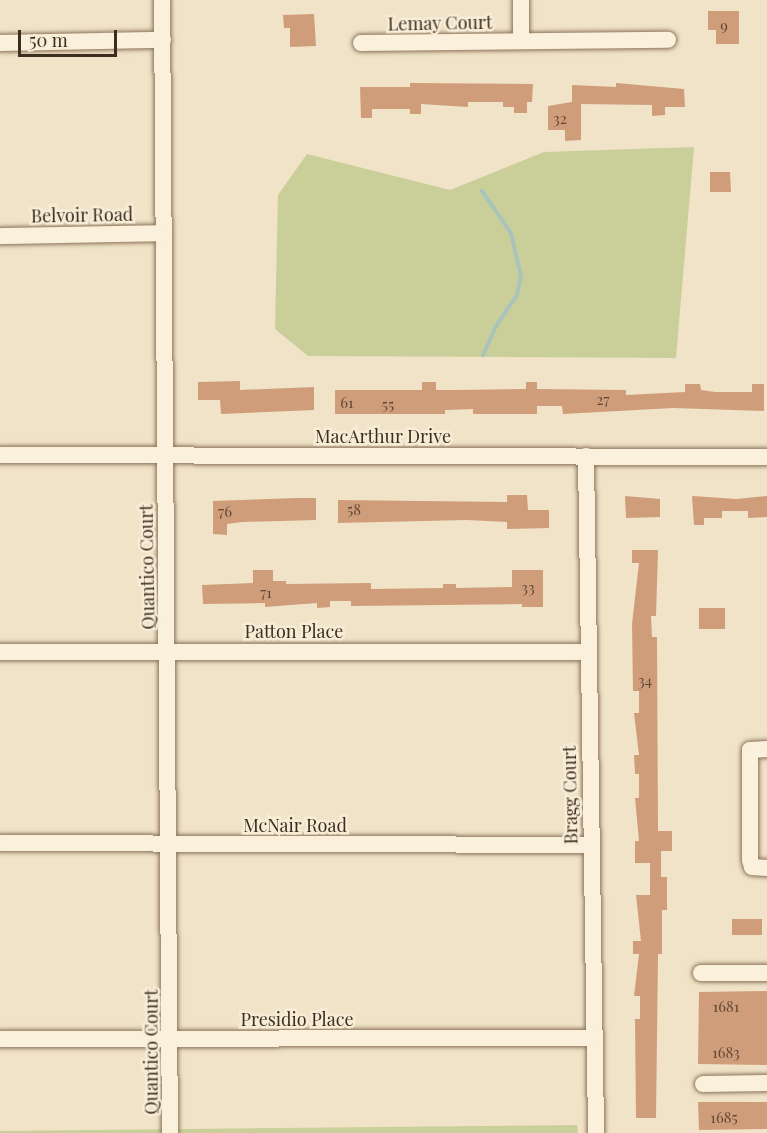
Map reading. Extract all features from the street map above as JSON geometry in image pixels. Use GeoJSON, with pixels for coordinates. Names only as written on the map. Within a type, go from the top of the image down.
{"type":"FeatureCollection","features":[{"type":"Feature","properties":{"kind":"street","name":"Quantico Court"},"geometry":{"type":"LineString","coordinates":[[162,0],[170,844],[170,1133]]}},
{"type":"Feature","properties":{"kind":"street"},"geometry":{"type":"LineString","coordinates":[[521,0],[521,41]]}},
{"type":"Feature","properties":{"kind":"street"},"geometry":{"type":"LineString","coordinates":[[0,43],[162,40]]}},
{"type":"Feature","properties":{"kind":"street","name":"Lemay Court"},"geometry":{"type":"LineString","coordinates":[[361,43],[668,40]]}},
{"type":"Feature","properties":{"kind":"street","name":"Belvoir Road"},"geometry":{"type":"LineString","coordinates":[[0,236],[164,233]]}},
{"type":"Feature","properties":{"kind":"street","name":"MacArthur Drive"},"geometry":{"type":"LineString","coordinates":[[0,455],[767,457]]}},
{"type":"Feature","properties":{"kind":"street","name":"Bragg Court"},"geometry":{"type":"LineString","coordinates":[[586,456],[587,652],[596,1133]]}},
{"type":"Feature","properties":{"kind":"street","name":"Patton Place"},"geometry":{"type":"LineString","coordinates":[[0,652],[168,650],[587,652]]}},
{"type":"Feature","properties":{"kind":"street"},"geometry":{"type":"LineString","coordinates":[[759,750],[750,860],[752,867],[765,869]]}},
{"type":"Feature","properties":{"kind":"street","name":"McNair Road"},"geometry":{"type":"LineString","coordinates":[[0,843],[591,845]]}},
{"type":"Feature","properties":{"kind":"street"},"geometry":{"type":"LineString","coordinates":[[701,973],[767,973]]}},
{"type":"Feature","properties":{"kind":"street","name":"Presidio Place"},"geometry":{"type":"LineString","coordinates":[[0,1039],[593,1038]]}},
{"type":"Feature","properties":{"kind":"street"},"geometry":{"type":"LineString","coordinates":[[703,1083],[767,1083]]}},
{"type":"Feature","properties":{"kind":"green space"},"geometry":{"type":"Polygon","coordinates":[[[694,147],[676,358],[308,356],[275,329],[278,195],[307,154],[450,190],[544,152],[694,147]]]}},
{"type":"Feature","properties":{"kind":"green space"},"geometry":{"type":"Polygon","coordinates":[[[577,1125],[578,1133],[0,1133],[0,1131],[577,1125]]]}},
{"type":"Feature","properties":{"kind":"building"},"geometry":{"type":"Polygon","coordinates":[[[708,11],[739,11],[739,44],[716,44],[716,30],[708,30],[708,11]]]}},
{"type":"Feature","properties":{"kind":"building"},"geometry":{"type":"Polygon","coordinates":[[[314,14],[316,46],[290,47],[290,28],[284,28],[283,15],[314,14]]]}},
{"type":"Feature","properties":{"kind":"building"},"geometry":{"type":"Polygon","coordinates":[[[410,83],[533,84],[532,102],[527,102],[527,113],[514,113],[514,107],[503,107],[503,102],[468,102],[468,107],[421,104],[421,114],[410,114],[410,109],[372,109],[372,118],[361,118],[360,87],[410,87],[410,83]]]}},
{"type":"Feature","properties":{"kind":"building"},"geometry":{"type":"Polygon","coordinates":[[[616,83],[684,89],[685,107],[665,107],[665,115],[652,116],[652,105],[581,104],[581,140],[565,141],[565,130],[548,130],[548,106],[572,102],[572,85],[616,87],[616,83]]]}},
{"type":"Feature","properties":{"kind":"building"},"geometry":{"type":"Polygon","coordinates":[[[710,172],[730,172],[731,192],[710,192],[710,172]]]}},
{"type":"Feature","properties":{"kind":"building"},"geometry":{"type":"Polygon","coordinates":[[[240,381],[240,390],[314,387],[314,410],[221,414],[220,400],[198,400],[198,382],[240,381]]]}},
{"type":"Feature","properties":{"kind":"building"},"geometry":{"type":"Polygon","coordinates":[[[422,382],[436,382],[436,390],[456,390],[526,389],[526,382],[537,382],[537,389],[626,390],[626,395],[685,392],[685,384],[700,384],[701,390],[715,392],[752,392],[752,384],[764,384],[764,411],[673,408],[563,414],[562,406],[537,406],[537,414],[473,414],[473,409],[445,410],[445,414],[335,414],[335,390],[422,390],[422,382]]]}},
{"type":"Feature","properties":{"kind":"building"},"geometry":{"type":"Polygon","coordinates":[[[507,495],[527,495],[528,510],[549,510],[549,528],[507,529],[507,522],[467,520],[338,523],[338,500],[507,502],[507,495]]]}},
{"type":"Feature","properties":{"kind":"building"},"geometry":{"type":"Polygon","coordinates":[[[625,496],[660,499],[660,517],[626,518],[625,496]]]}},
{"type":"Feature","properties":{"kind":"building"},"geometry":{"type":"Polygon","coordinates":[[[692,496],[736,499],[767,496],[767,517],[748,518],[748,511],[722,511],[722,518],[704,518],[704,525],[694,525],[692,496]]]}},
{"type":"Feature","properties":{"kind":"building"},"geometry":{"type":"Polygon","coordinates":[[[316,498],[316,520],[227,524],[227,535],[213,534],[213,501],[316,498]]]}},
{"type":"Feature","properties":{"kind":"building"},"geometry":{"type":"Polygon","coordinates":[[[632,550],[658,550],[656,616],[651,616],[652,637],[657,637],[658,831],[672,831],[672,851],[661,851],[661,877],[667,877],[667,910],[662,910],[662,954],[658,954],[656,1118],[636,1118],[635,1019],[640,1019],[640,996],[634,996],[639,954],[633,954],[633,941],[641,941],[636,895],[650,895],[650,863],[635,863],[635,841],[639,841],[635,798],[639,798],[639,774],[635,774],[634,755],[639,755],[634,713],[639,713],[639,691],[633,691],[632,624],[639,563],[632,563],[632,550]]]}},
{"type":"Feature","properties":{"kind":"building"},"geometry":{"type":"Polygon","coordinates":[[[253,570],[273,570],[273,581],[286,581],[286,584],[371,583],[371,589],[443,588],[443,584],[456,584],[456,588],[512,587],[512,570],[543,570],[543,607],[522,607],[522,604],[351,606],[351,601],[330,601],[330,607],[317,608],[317,603],[265,607],[265,603],[203,604],[202,585],[253,583],[253,570]]]}},
{"type":"Feature","properties":{"kind":"building"},"geometry":{"type":"Polygon","coordinates":[[[699,608],[725,608],[725,629],[699,629],[699,608]]]}},
{"type":"Feature","properties":{"kind":"building"},"geometry":{"type":"Polygon","coordinates":[[[732,919],[762,919],[762,935],[732,935],[732,919]]]}},
{"type":"Feature","properties":{"kind":"building"},"geometry":{"type":"Polygon","coordinates":[[[767,991],[767,1065],[698,1064],[699,992],[767,991]]]}},
{"type":"Feature","properties":{"kind":"building"},"geometry":{"type":"Polygon","coordinates":[[[698,1102],[767,1102],[767,1129],[699,1130],[698,1102]]]}},
{"type":"Feature","properties":{"kind":"waterway"},"geometry":{"type":"LineString","coordinates":[[482,191],[511,233],[521,276],[517,295],[496,326],[483,355]]}}]}
